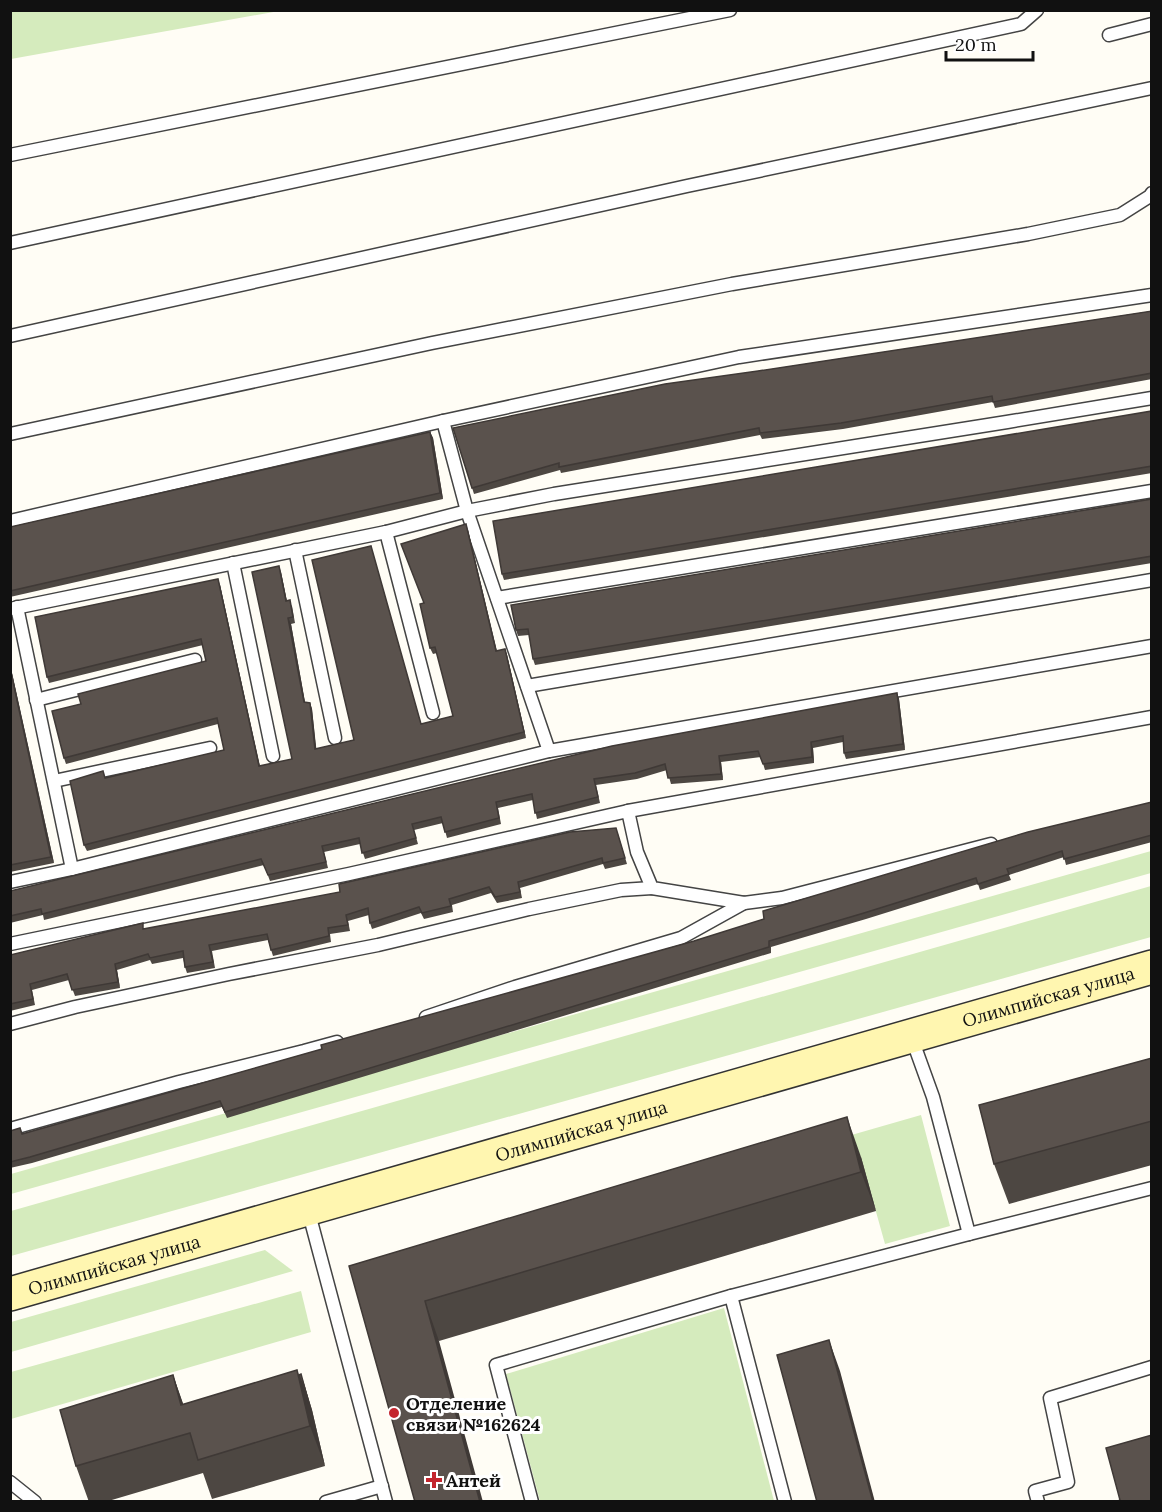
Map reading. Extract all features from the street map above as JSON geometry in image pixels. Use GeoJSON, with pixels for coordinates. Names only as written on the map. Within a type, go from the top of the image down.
{"type":"FeatureCollection","features":[{"type":"Feature","properties":{"kind":"main road","name":"Олимпийская улица"},"geometry":{"type":"LineString","coordinates":[[10,1294],[1152,967]]}},
{"type":"Feature","properties":{"kind":"lane"},"geometry":{"type":"LineString","coordinates":[[10,155],[730,10]]}},
{"type":"Feature","properties":{"kind":"lane"},"geometry":{"type":"LineString","coordinates":[[10,243],[1021,24],[1037,10]]}},
{"type":"Feature","properties":{"kind":"lane"},"geometry":{"type":"LineString","coordinates":[[1109,35],[1152,24]]}},
{"type":"Feature","properties":{"kind":"lane"},"geometry":{"type":"LineString","coordinates":[[10,336],[699,183],[1152,87]]}},
{"type":"Feature","properties":{"kind":"lane"},"geometry":{"type":"LineString","coordinates":[[10,434],[432,343],[732,284],[1028,234],[1120,215],[1152,193]]}},
{"type":"Feature","properties":{"kind":"lane"},"geometry":{"type":"LineString","coordinates":[[10,521],[443,421],[738,357],[1152,295]]}},
{"type":"Feature","properties":{"kind":"lane"},"geometry":{"type":"LineString","coordinates":[[72,868],[14,608],[386,532],[467,511],[554,494],[1152,398]]}},
{"type":"Feature","properties":{"kind":"lane"},"geometry":{"type":"LineString","coordinates":[[443,421],[467,511],[549,751]]}},
{"type":"Feature","properties":{"kind":"lane"},"geometry":{"type":"LineString","coordinates":[[497,598],[1152,491]]}},
{"type":"Feature","properties":{"kind":"lane"},"geometry":{"type":"LineString","coordinates":[[386,532],[433,713]]}},
{"type":"Feature","properties":{"kind":"lane"},"geometry":{"type":"LineString","coordinates":[[295,550],[335,738]]}},
{"type":"Feature","properties":{"kind":"lane"},"geometry":{"type":"LineString","coordinates":[[233,563],[273,756]]}},
{"type":"Feature","properties":{"kind":"lane"},"geometry":{"type":"LineString","coordinates":[[527,686],[1152,580]]}},
{"type":"Feature","properties":{"kind":"lane"},"geometry":{"type":"LineString","coordinates":[[10,882],[549,751],[1152,646]]}},
{"type":"Feature","properties":{"kind":"lane"},"geometry":{"type":"LineString","coordinates":[[36,700],[195,660]]}},
{"type":"Feature","properties":{"kind":"lane"},"geometry":{"type":"LineString","coordinates":[[10,944],[349,874],[628,811],[1152,717]]}},
{"type":"Feature","properties":{"kind":"lane"},"geometry":{"type":"LineString","coordinates":[[54,782],[210,748]]}},
{"type":"Feature","properties":{"kind":"lane"},"geometry":{"type":"LineString","coordinates":[[628,811],[637,852],[652,888]]}},
{"type":"Feature","properties":{"kind":"lane"},"geometry":{"type":"LineString","coordinates":[[10,1024],[75,1007],[378,945],[621,890],[652,888],[744,903],[782,898],[1001,841]]}},
{"type":"Feature","properties":{"kind":"lane"},"geometry":{"type":"LineString","coordinates":[[418,1019],[515,987],[681,938],[744,903]]}},
{"type":"Feature","properties":{"kind":"lane"},"geometry":{"type":"LineString","coordinates":[[911,1035],[933,1097],[969,1234]]}},
{"type":"Feature","properties":{"kind":"lane"},"geometry":{"type":"LineString","coordinates":[[10,1129],[350,1038]]}},
{"type":"Feature","properties":{"kind":"lane"},"geometry":{"type":"LineString","coordinates":[[532,1502],[496,1365],[731,1296],[1152,1188]]}},
{"type":"Feature","properties":{"kind":"lane"},"geometry":{"type":"LineString","coordinates":[[308,1210],[386,1502]]}},
{"type":"Feature","properties":{"kind":"lane"},"geometry":{"type":"LineString","coordinates":[[731,1296],[785,1502]]}},
{"type":"Feature","properties":{"kind":"lane"},"geometry":{"type":"LineString","coordinates":[[1038,1502],[1035,1491],[1068,1482],[1050,1398],[1152,1367]]}},
{"type":"Feature","properties":{"kind":"lane"},"geometry":{"type":"LineString","coordinates":[[10,1482],[35,1502]]}},
{"type":"Feature","properties":{"kind":"lane"},"geometry":{"type":"LineString","coordinates":[[326,1502],[382,1486]]}},
{"type":"Feature","properties":{"kind":"green space"},"geometry":{"type":"Polygon","coordinates":[[[11,10],[279,10],[279,11],[11,59],[11,10]]]}},
{"type":"Feature","properties":{"kind":"green space"},"geometry":{"type":"Polygon","coordinates":[[[1151,851],[1151,873],[11,1194],[11,1174],[1151,851]]]}},
{"type":"Feature","properties":{"kind":"green space"},"geometry":{"type":"Polygon","coordinates":[[[1151,886],[1151,937],[11,1256],[11,1211],[1151,886]]]}},
{"type":"Feature","properties":{"kind":"green space"},"geometry":{"type":"Polygon","coordinates":[[[921,1115],[950,1226],[885,1244],[861,1158],[356,1278],[921,1115]]]}},
{"type":"Feature","properties":{"kind":"green space"},"geometry":{"type":"Polygon","coordinates":[[[265,1250],[293,1271],[11,1352],[11,1322],[265,1250]]]}},
{"type":"Feature","properties":{"kind":"green space"},"geometry":{"type":"Polygon","coordinates":[[[301,1291],[311,1332],[11,1419],[11,1372],[301,1291]]]}},
{"type":"Feature","properties":{"kind":"green space"},"geometry":{"type":"Polygon","coordinates":[[[724,1308],[774,1501],[540,1501],[506,1374],[724,1308]]]}},
{"type":"Feature","properties":{"kind":"building"},"geometry":{"type":"Polygon","coordinates":[[[1152,311],[1152,373],[993,402],[992,396],[841,423],[760,433],[759,428],[559,467],[559,463],[472,488],[453,428],[665,384],[1152,311]]]}},
{"type":"Feature","properties":{"kind":"building"},"geometry":{"type":"Polygon","coordinates":[[[1152,411],[1152,466],[502,574],[493,521],[1152,411]]]}},
{"type":"Feature","properties":{"kind":"building"},"geometry":{"type":"Polygon","coordinates":[[[430,432],[440,493],[10,591],[10,527],[430,432]]]}},
{"type":"Feature","properties":{"kind":"building"},"geometry":{"type":"Polygon","coordinates":[[[1152,499],[1152,556],[533,659],[528,629],[516,630],[511,605],[1152,499]]]}},
{"type":"Feature","properties":{"kind":"building"},"geometry":{"type":"Polygon","coordinates":[[[466,524],[496,651],[505,649],[524,732],[84,845],[70,781],[103,771],[105,778],[224,750],[217,718],[64,758],[52,711],[81,704],[78,694],[206,661],[201,639],[47,677],[35,617],[218,579],[259,766],[292,759],[252,572],[279,566],[286,601],[290,600],[293,617],[288,618],[304,702],[310,703],[315,749],[354,740],[312,560],[371,546],[421,724],[453,716],[435,647],[430,648],[420,604],[424,603],[401,544],[466,524]]]}},
{"type":"Feature","properties":{"kind":"building"},"geometry":{"type":"Polygon","coordinates":[[[10,668],[51,857],[10,865],[10,668]]]}},
{"type":"Feature","properties":{"kind":"building"},"geometry":{"type":"Polygon","coordinates":[[[897,693],[903,744],[844,753],[843,736],[811,742],[812,757],[763,764],[758,751],[719,756],[721,774],[668,778],[665,764],[635,773],[594,779],[598,797],[535,813],[532,794],[496,802],[499,818],[445,832],[441,817],[412,824],[416,838],[362,853],[359,838],[322,846],[326,862],[268,875],[261,859],[42,914],[41,909],[10,916],[10,891],[612,746],[897,693]]]}},
{"type":"Feature","properties":{"kind":"building"},"geometry":{"type":"Polygon","coordinates":[[[1152,802],[1152,835],[1064,859],[1062,851],[1007,869],[1009,874],[978,884],[976,878],[769,941],[769,947],[225,1112],[220,1101],[10,1162],[10,1131],[20,1128],[22,1134],[322,1049],[321,1045],[694,941],[764,919],[763,911],[1028,832],[1152,802]]]}},
{"type":"Feature","properties":{"kind":"building"},"geometry":{"type":"Polygon","coordinates":[[[616,828],[625,858],[603,863],[602,858],[518,882],[520,892],[495,897],[489,887],[449,899],[451,906],[422,913],[419,907],[370,923],[368,908],[346,915],[348,925],[328,928],[329,936],[271,950],[267,934],[209,945],[213,962],[185,967],[183,951],[150,958],[148,954],[115,964],[118,982],[72,990],[67,974],[30,984],[33,999],[10,1004],[10,955],[143,923],[143,929],[340,892],[339,884],[570,832],[616,828]]]}},
{"type":"Feature","properties":{"kind":"building"},"geometry":{"type":"Polygon","coordinates":[[[1152,1058],[1152,1121],[994,1164],[979,1105],[1152,1058]]]}},
{"type":"Feature","properties":{"kind":"building"},"geometry":{"type":"Polygon","coordinates":[[[847,1117],[861,1172],[425,1301],[480,1502],[415,1502],[349,1266],[847,1117]]]}},
{"type":"Feature","properties":{"kind":"building"},"geometry":{"type":"Polygon","coordinates":[[[829,1340],[873,1502],[817,1502],[777,1355],[829,1340]]]}},
{"type":"Feature","properties":{"kind":"building"},"geometry":{"type":"Polygon","coordinates":[[[297,1370],[310,1426],[198,1460],[190,1433],[76,1466],[60,1410],[173,1375],[181,1405],[297,1370]]]}},
{"type":"Feature","properties":{"kind":"building"},"geometry":{"type":"Polygon","coordinates":[[[301,1374],[309,1404],[299,1375],[301,1374]]]}},
{"type":"Feature","properties":{"kind":"building"},"geometry":{"type":"Polygon","coordinates":[[[1152,1435],[1152,1502],[1116,1502],[1120,1500],[1106,1448],[1152,1435]]]}},
{"type":"Feature","properties":{"kind":"place","name":"Отделение связи №162624"},"geometry":{"type":"Point","coordinates":[394,1413]}},
{"type":"Feature","properties":{"kind":"place","name":"Антей"},"geometry":{"type":"Point","coordinates":[434,1480]}}]}
